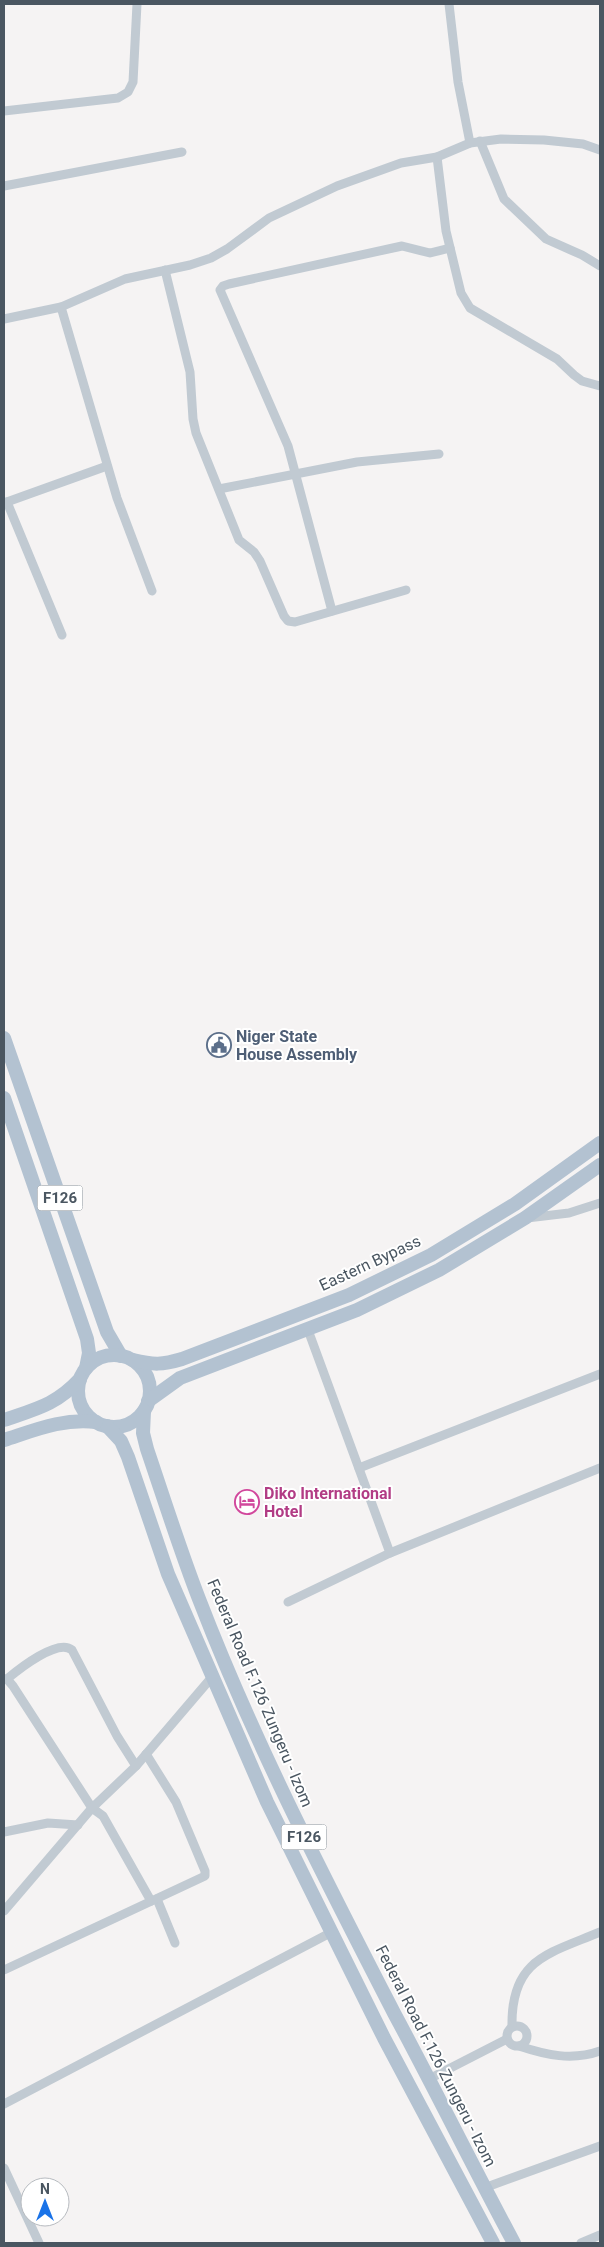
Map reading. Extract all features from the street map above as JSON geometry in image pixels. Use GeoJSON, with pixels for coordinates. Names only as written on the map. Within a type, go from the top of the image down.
{"type":"FeatureCollection","features":[{"type":"Feature","properties":{"kind":"main road","name":"F126"},"geometry":{"type":"LineString","coordinates":[[4,1038],[107,1332],[127,1358]]}},
{"type":"Feature","properties":{"kind":"main road","name":"F126"},"geometry":{"type":"LineString","coordinates":[[4,1098],[87,1339],[88,1354],[78,1391],[80,1404],[87,1414],[121,1441],[168,1574],[267,1802],[384,2038],[493,2243]]}},
{"type":"Feature","properties":{"kind":"main road","name":"Eastern Bypass"},"geometry":{"type":"LineString","coordinates":[[127,1358],[154,1365],[169,1363],[350,1295],[431,1255],[507,1209],[600,1143]]}},
{"type":"Feature","properties":{"kind":"main road"},"geometry":{"type":"LineString","coordinates":[[4,1440],[63,1421],[80,1420],[102,1424],[128,1424],[137,1419],[146,1406],[180,1378],[357,1310],[439,1270],[525,1218],[600,1165]]}},
{"type":"Feature","properties":{"kind":"main road"},"geometry":{"type":"LineString","coordinates":[[4,1420],[52,1403],[67,1394],[96,1360],[108,1355],[127,1358]]}},
{"type":"Feature","properties":{"kind":"main road","name":"Federal Road F.126 Zungeru - Izom"},"geometry":{"type":"LineString","coordinates":[[127,1358],[142,1368],[148,1378],[150,1390],[143,1433],[147,1449],[186,1564],[220,1652],[283,1794],[484,2188],[514,2243]]}},
{"type":"Feature","properties":{"kind":"main road"},"geometry":{"type":"LineString","coordinates":[[267,1802],[283,1794]]}},
{"type":"Feature","properties":{"kind":"street"},"geometry":{"type":"LineString","coordinates":[[4,111],[118,98],[128,92],[133,82],[138,4]]}},
{"type":"Feature","properties":{"kind":"street"},"geometry":{"type":"LineString","coordinates":[[449,4],[458,82],[470,143]]}},
{"type":"Feature","properties":{"kind":"street"},"geometry":{"type":"LineString","coordinates":[[4,319],[61,307],[125,279],[190,265],[211,258],[227,249],[269,218],[337,186],[402,163],[438,157],[470,143],[502,138],[583,144],[599,148]]}},
{"type":"Feature","properties":{"kind":"street"},"geometry":{"type":"LineString","coordinates":[[480,141],[504,199],[546,239],[582,255],[600,266]]}},
{"type":"Feature","properties":{"kind":"street"},"geometry":{"type":"LineString","coordinates":[[4,186],[182,152]]}},
{"type":"Feature","properties":{"kind":"street"},"geometry":{"type":"LineString","coordinates":[[438,157],[450,248],[461,294],[470,308],[557,360],[582,381],[600,386]]}},
{"type":"Feature","properties":{"kind":"street"},"geometry":{"type":"LineString","coordinates":[[332,611],[288,446],[220,290],[223,286],[229,284],[402,246],[430,252],[450,248]]}},
{"type":"Feature","properties":{"kind":"street"},"geometry":{"type":"LineString","coordinates":[[164,270],[190,372],[195,426],[239,540],[254,552],[260,561],[284,616],[288,621],[295,622],[406,590]]}},
{"type":"Feature","properties":{"kind":"street"},"geometry":{"type":"LineString","coordinates":[[61,307],[107,466],[152,591]]}},
{"type":"Feature","properties":{"kind":"street"},"geometry":{"type":"LineString","coordinates":[[219,489],[357,462],[439,454]]}},
{"type":"Feature","properties":{"kind":"street"},"geometry":{"type":"LineString","coordinates":[[62,635],[6,502],[107,466]]}},
{"type":"Feature","properties":{"kind":"street"},"geometry":{"type":"LineString","coordinates":[[525,1218],[569,1213],[600,1203]]}},
{"type":"Feature","properties":{"kind":"street"},"geometry":{"type":"LineString","coordinates":[[308,1330],[390,1552]]}},
{"type":"Feature","properties":{"kind":"street"},"geometry":{"type":"LineString","coordinates":[[359,1468],[600,1374]]}},
{"type":"Feature","properties":{"kind":"street"},"geometry":{"type":"LineString","coordinates":[[288,1602],[390,1552],[600,1468]]}},
{"type":"Feature","properties":{"kind":"street"},"geometry":{"type":"LineString","coordinates":[[136,1766],[117,1736],[72,1650],[68,1647],[57,1647],[28,1663],[6,1679],[92,1808],[103,1816],[154,1900],[175,1943]]}},
{"type":"Feature","properties":{"kind":"street"},"geometry":{"type":"LineString","coordinates":[[4,1911],[92,1808],[136,1766],[212,1677]]}},
{"type":"Feature","properties":{"kind":"street"},"geometry":{"type":"LineString","coordinates":[[4,1970],[204,1876],[205,1872],[176,1802],[146,1754]]}},
{"type":"Feature","properties":{"kind":"street"},"geometry":{"type":"LineString","coordinates":[[4,1832],[48,1823],[78,1825]]}},
{"type":"Feature","properties":{"kind":"street"},"geometry":{"type":"LineString","coordinates":[[4,2104],[332,1932]]}},
{"type":"Feature","properties":{"kind":"street"},"geometry":{"type":"LineString","coordinates":[[507,2039],[508,2032],[512,2026],[514,1996],[526,1972],[533,1963],[542,1956],[600,1932]]}},
{"type":"Feature","properties":{"kind":"street"},"geometry":{"type":"LineString","coordinates":[[512,2026],[520,2026],[527,2032],[525,2043],[518,2046]]}},
{"type":"Feature","properties":{"kind":"street"},"geometry":{"type":"LineString","coordinates":[[429,2079],[507,2039]]}},
{"type":"Feature","properties":{"kind":"street"},"geometry":{"type":"LineString","coordinates":[[507,2039],[512,2044],[545,2055],[567,2057],[600,2051]]}},
{"type":"Feature","properties":{"kind":"street"},"geometry":{"type":"LineString","coordinates":[[484,2188],[600,2146]]}},
{"type":"Feature","properties":{"kind":"street"},"geometry":{"type":"LineString","coordinates":[[4,2168],[39,2243]]}},
{"type":"Feature","properties":{"kind":"street"},"geometry":{"type":"LineString","coordinates":[[582,2243],[600,2235]]}},
{"type":"Feature","properties":{"kind":"place","name":"Niger State House Assembly"},"geometry":{"type":"Point","coordinates":[219,1045]}},
{"type":"Feature","properties":{"kind":"place","name":"Diko International Hotel"},"geometry":{"type":"Point","coordinates":[247,1502]}}]}
